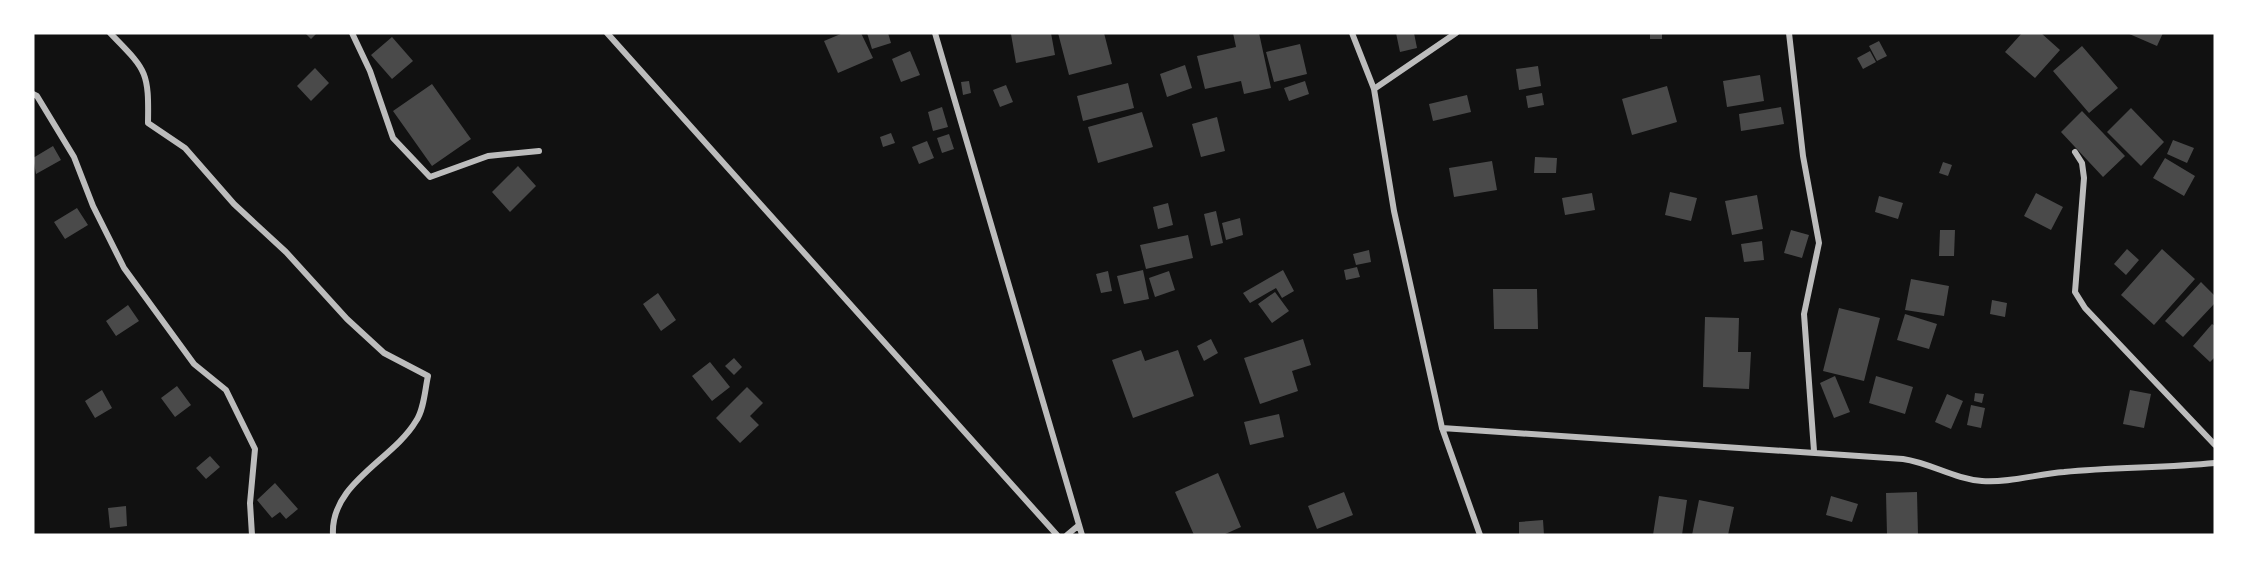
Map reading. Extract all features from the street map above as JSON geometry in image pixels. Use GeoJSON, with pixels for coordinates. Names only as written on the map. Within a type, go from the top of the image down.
{"type":"FeatureCollection","features":[{"type":"Feature","properties":{"kind":"street"},"geometry":{"type":"LineString","coordinates":[[110,33],[142,66],[148,88],[148,123],[185,148],[234,204],[286,252],[347,319],[377,347],[428,376],[417,421],[347,490],[332,522],[333,535]]}},
{"type":"Feature","properties":{"kind":"street"},"geometry":{"type":"LineString","coordinates":[[352,33],[370,71],[393,138],[430,177],[488,156],[539,151]]}},
{"type":"Feature","properties":{"kind":"street"},"geometry":{"type":"LineString","coordinates":[[608,33],[1057,535]]}},
{"type":"Feature","properties":{"kind":"street"},"geometry":{"type":"LineString","coordinates":[[936,33],[1082,535]]}},
{"type":"Feature","properties":{"kind":"street"},"geometry":{"type":"LineString","coordinates":[[1352,33],[1374,90],[1394,211],[1442,428],[1480,535]]}},
{"type":"Feature","properties":{"kind":"street"},"geometry":{"type":"LineString","coordinates":[[1374,90],[1456,33]]}},
{"type":"Feature","properties":{"kind":"street"},"geometry":{"type":"LineString","coordinates":[[1789,33],[1803,156],[1819,243],[1804,314],[1814,451]]}},
{"type":"Feature","properties":{"kind":"street"},"geometry":{"type":"LineString","coordinates":[[33,94],[37,96],[74,157],[93,206],[124,268],[194,364],[226,390],[255,449],[250,503],[252,535]]}},
{"type":"Feature","properties":{"kind":"street"},"geometry":{"type":"LineString","coordinates":[[2075,152],[2082,163],[2084,178],[2075,292],[2085,308],[2215,445]]}},
{"type":"Feature","properties":{"kind":"street"},"geometry":{"type":"LineString","coordinates":[[1442,428],[1814,451],[1921,462],[1954,477],[1983,481],[2018,480],[2063,472],[2155,469],[2215,463]]}},
{"type":"Feature","properties":{"kind":"street"},"geometry":{"type":"LineString","coordinates":[[1067,535],[1079,525]]}},
{"type":"Feature","properties":{"kind":"building"},"geometry":{"type":"Polygon","coordinates":[[[305,33],[317,33],[311,39],[305,33]]]}},
{"type":"Feature","properties":{"kind":"building"},"geometry":{"type":"Polygon","coordinates":[[[843,33],[861,33],[873,58],[838,73],[824,41],[843,33]]]}},
{"type":"Feature","properties":{"kind":"building"},"geometry":{"type":"Polygon","coordinates":[[[867,33],[888,33],[891,43],[872,49],[867,33]]]}},
{"type":"Feature","properties":{"kind":"building"},"geometry":{"type":"Polygon","coordinates":[[[1051,33],[1055,55],[1016,63],[1011,34],[1051,33]]]}},
{"type":"Feature","properties":{"kind":"building"},"geometry":{"type":"Polygon","coordinates":[[[1058,33],[1104,33],[1112,64],[1069,75],[1058,33]]]}},
{"type":"Feature","properties":{"kind":"building"},"geometry":{"type":"Polygon","coordinates":[[[1233,33],[1259,33],[1271,88],[1244,94],[1241,81],[1205,89],[1197,56],[1236,47],[1233,33]]]}},
{"type":"Feature","properties":{"kind":"building"},"geometry":{"type":"Polygon","coordinates":[[[1396,33],[1414,33],[1417,48],[1400,52],[1396,33]]]}},
{"type":"Feature","properties":{"kind":"building"},"geometry":{"type":"Polygon","coordinates":[[[1650,33],[1662,33],[1662,39],[1650,39],[1650,33]]]}},
{"type":"Feature","properties":{"kind":"building"},"geometry":{"type":"Polygon","coordinates":[[[2022,33],[2041,33],[2060,50],[2035,78],[2005,52],[2022,33]]]}},
{"type":"Feature","properties":{"kind":"building"},"geometry":{"type":"Polygon","coordinates":[[[2127,33],[2163,33],[2157,46],[2127,33]]]}},
{"type":"Feature","properties":{"kind":"building"},"geometry":{"type":"Polygon","coordinates":[[[392,37],[413,61],[392,79],[371,55],[392,37]]]}},
{"type":"Feature","properties":{"kind":"building"},"geometry":{"type":"Polygon","coordinates":[[[1879,41],[1887,56],[1877,61],[1869,46],[1879,41]]]}},
{"type":"Feature","properties":{"kind":"building"},"geometry":{"type":"Polygon","coordinates":[[[1300,44],[1307,74],[1274,82],[1266,52],[1300,44]]]}},
{"type":"Feature","properties":{"kind":"building"},"geometry":{"type":"Polygon","coordinates":[[[2082,46],[2118,88],[2089,113],[2053,71],[2082,46]]]}},
{"type":"Feature","properties":{"kind":"building"},"geometry":{"type":"Polygon","coordinates":[[[910,51],[920,75],[901,82],[892,59],[910,51]]]}},
{"type":"Feature","properties":{"kind":"building"},"geometry":{"type":"Polygon","coordinates":[[[1870,51],[1876,62],[1863,69],[1857,58],[1870,51]]]}},
{"type":"Feature","properties":{"kind":"building"},"geometry":{"type":"Polygon","coordinates":[[[1185,65],[1192,88],[1167,97],[1160,74],[1185,65]]]}},
{"type":"Feature","properties":{"kind":"building"},"geometry":{"type":"Polygon","coordinates":[[[1538,66],[1541,86],[1519,90],[1516,69],[1538,66]]]}},
{"type":"Feature","properties":{"kind":"building"},"geometry":{"type":"Polygon","coordinates":[[[315,68],[329,83],[311,101],[297,86],[315,68]]]}},
{"type":"Feature","properties":{"kind":"building"},"geometry":{"type":"Polygon","coordinates":[[[1760,75],[1764,101],[1727,107],[1723,81],[1760,75]]]}},
{"type":"Feature","properties":{"kind":"building"},"geometry":{"type":"Polygon","coordinates":[[[969,81],[971,93],[963,95],[961,82],[969,81]]]}},
{"type":"Feature","properties":{"kind":"building"},"geometry":{"type":"Polygon","coordinates":[[[1305,81],[1309,94],[1289,101],[1284,88],[1305,81]]]}},
{"type":"Feature","properties":{"kind":"building"},"geometry":{"type":"Polygon","coordinates":[[[1128,83],[1134,108],[1083,121],[1077,96],[1128,83]]]}},
{"type":"Feature","properties":{"kind":"building"},"geometry":{"type":"Polygon","coordinates":[[[432,84],[471,139],[432,166],[393,111],[432,84]]]}},
{"type":"Feature","properties":{"kind":"building"},"geometry":{"type":"Polygon","coordinates":[[[1006,85],[1013,102],[1000,107],[993,90],[1006,85]]]}},
{"type":"Feature","properties":{"kind":"building"},"geometry":{"type":"Polygon","coordinates":[[[1667,86],[1677,122],[1632,135],[1622,99],[1667,86]]]}},
{"type":"Feature","properties":{"kind":"building"},"geometry":{"type":"Polygon","coordinates":[[[1542,93],[1544,105],[1528,108],[1526,96],[1542,93]]]}},
{"type":"Feature","properties":{"kind":"building"},"geometry":{"type":"Polygon","coordinates":[[[1467,95],[1471,112],[1433,121],[1429,104],[1467,95]]]}},
{"type":"Feature","properties":{"kind":"building"},"geometry":{"type":"Polygon","coordinates":[[[942,107],[948,127],[933,131],[928,112],[942,107]]]}},
{"type":"Feature","properties":{"kind":"building"},"geometry":{"type":"Polygon","coordinates":[[[1781,107],[1784,124],[1741,131],[1739,114],[1781,107]]]}},
{"type":"Feature","properties":{"kind":"building"},"geometry":{"type":"Polygon","coordinates":[[[2131,108],[2164,142],[2141,166],[2107,132],[2131,108]]]}},
{"type":"Feature","properties":{"kind":"building"},"geometry":{"type":"Polygon","coordinates":[[[2082,111],[2125,156],[2103,177],[2061,132],[2082,111]]]}},
{"type":"Feature","properties":{"kind":"building"},"geometry":{"type":"Polygon","coordinates":[[[1142,112],[1153,147],[1098,163],[1088,127],[1142,112]]]}},
{"type":"Feature","properties":{"kind":"building"},"geometry":{"type":"Polygon","coordinates":[[[1217,117],[1225,151],[1201,157],[1192,124],[1217,117]]]}},
{"type":"Feature","properties":{"kind":"building"},"geometry":{"type":"Polygon","coordinates":[[[891,133],[895,143],[883,147],[880,137],[891,133]]]}},
{"type":"Feature","properties":{"kind":"building"},"geometry":{"type":"Polygon","coordinates":[[[949,134],[954,149],[942,153],[937,138],[949,134]]]}},
{"type":"Feature","properties":{"kind":"building"},"geometry":{"type":"Polygon","coordinates":[[[2173,140],[2194,148],[2187,163],[2167,154],[2173,140]]]}},
{"type":"Feature","properties":{"kind":"building"},"geometry":{"type":"Polygon","coordinates":[[[927,141],[934,158],[919,164],[912,147],[927,141]]]}},
{"type":"Feature","properties":{"kind":"building"},"geometry":{"type":"Polygon","coordinates":[[[53,146],[61,160],[36,174],[33,158],[53,146]]]}},
{"type":"Feature","properties":{"kind":"building"},"geometry":{"type":"Polygon","coordinates":[[[1535,157],[1557,158],[1556,173],[1534,173],[1535,157]]]}},
{"type":"Feature","properties":{"kind":"building"},"geometry":{"type":"Polygon","coordinates":[[[2165,158],[2195,176],[2184,196],[2153,178],[2165,158]]]}},
{"type":"Feature","properties":{"kind":"building"},"geometry":{"type":"Polygon","coordinates":[[[1492,161],[1497,190],[1454,197],[1449,168],[1492,161]]]}},
{"type":"Feature","properties":{"kind":"building"},"geometry":{"type":"Polygon","coordinates":[[[1943,162],[1952,165],[1948,176],[1939,173],[1943,162]]]}},
{"type":"Feature","properties":{"kind":"building"},"geometry":{"type":"Polygon","coordinates":[[[518,166],[536,186],[510,212],[492,192],[518,166]]]}},
{"type":"Feature","properties":{"kind":"building"},"geometry":{"type":"Polygon","coordinates":[[[1670,192],[1697,198],[1691,221],[1665,215],[1670,192]]]}},
{"type":"Feature","properties":{"kind":"building"},"geometry":{"type":"Polygon","coordinates":[[[1592,193],[1595,210],[1565,215],[1562,198],[1592,193]]]}},
{"type":"Feature","properties":{"kind":"building"},"geometry":{"type":"Polygon","coordinates":[[[2036,193],[2063,207],[2051,230],[2024,216],[2036,193]]]}},
{"type":"Feature","properties":{"kind":"building"},"geometry":{"type":"Polygon","coordinates":[[[1757,195],[1763,229],[1732,235],[1725,201],[1757,195]]]}},
{"type":"Feature","properties":{"kind":"building"},"geometry":{"type":"Polygon","coordinates":[[[1879,196],[1903,203],[1898,219],[1875,212],[1879,196]]]}},
{"type":"Feature","properties":{"kind":"building"},"geometry":{"type":"Polygon","coordinates":[[[1168,203],[1173,225],[1158,229],[1153,207],[1168,203]]]}},
{"type":"Feature","properties":{"kind":"building"},"geometry":{"type":"Polygon","coordinates":[[[77,208],[88,225],[65,239],[54,222],[77,208]]]}},
{"type":"Feature","properties":{"kind":"building"},"geometry":{"type":"Polygon","coordinates":[[[1216,211],[1223,243],[1211,246],[1204,214],[1216,211]]]}},
{"type":"Feature","properties":{"kind":"building"},"geometry":{"type":"Polygon","coordinates":[[[1240,218],[1243,235],[1226,240],[1222,223],[1240,218]]]}},
{"type":"Feature","properties":{"kind":"building"},"geometry":{"type":"Polygon","coordinates":[[[1791,230],[1809,235],[1802,258],[1784,253],[1791,230]]]}},
{"type":"Feature","properties":{"kind":"building"},"geometry":{"type":"Polygon","coordinates":[[[1940,230],[1955,230],[1954,256],[1939,256],[1940,230]]]}},
{"type":"Feature","properties":{"kind":"building"},"geometry":{"type":"Polygon","coordinates":[[[1188,235],[1193,258],[1146,269],[1140,245],[1188,235]]]}},
{"type":"Feature","properties":{"kind":"building"},"geometry":{"type":"Polygon","coordinates":[[[1762,241],[1764,260],[1744,262],[1741,244],[1762,241]]]}},
{"type":"Feature","properties":{"kind":"building"},"geometry":{"type":"Polygon","coordinates":[[[2127,249],[2139,260],[2126,275],[2114,264],[2127,249]]]}},
{"type":"Feature","properties":{"kind":"building"},"geometry":{"type":"Polygon","coordinates":[[[2162,249],[2195,279],[2154,325],[2121,295],[2162,249]]]}},
{"type":"Feature","properties":{"kind":"building"},"geometry":{"type":"Polygon","coordinates":[[[1369,250],[1371,262],[1356,265],[1353,254],[1369,250]]]}},
{"type":"Feature","properties":{"kind":"building"},"geometry":{"type":"Polygon","coordinates":[[[1357,267],[1360,277],[1346,280],[1344,270],[1357,267]]]}},
{"type":"Feature","properties":{"kind":"building"},"geometry":{"type":"Polygon","coordinates":[[[1143,270],[1149,299],[1124,304],[1117,276],[1143,270]]]}},
{"type":"Feature","properties":{"kind":"building"},"geometry":{"type":"Polygon","coordinates":[[[1283,270],[1294,291],[1282,298],[1276,288],[1250,303],[1243,293],[1283,270]]]}},
{"type":"Feature","properties":{"kind":"building"},"geometry":{"type":"Polygon","coordinates":[[[1108,271],[1112,291],[1101,293],[1096,274],[1108,271]]]}},
{"type":"Feature","properties":{"kind":"building"},"geometry":{"type":"Polygon","coordinates":[[[1169,271],[1175,290],[1155,297],[1149,278],[1169,271]]]}},
{"type":"Feature","properties":{"kind":"building"},"geometry":{"type":"Polygon","coordinates":[[[1911,279],[1949,286],[1944,316],[1905,310],[1911,279]]]}},
{"type":"Feature","properties":{"kind":"building"},"geometry":{"type":"Polygon","coordinates":[[[2201,282],[2215,296],[2215,303],[2183,337],[2165,321],[2201,282]]]}},
{"type":"Feature","properties":{"kind":"building"},"geometry":{"type":"Polygon","coordinates":[[[1493,289],[1537,289],[1538,329],[1494,329],[1493,289]]]}},
{"type":"Feature","properties":{"kind":"building"},"geometry":{"type":"Polygon","coordinates":[[[1275,292],[1289,311],[1272,323],[1258,304],[1275,292]]]}},
{"type":"Feature","properties":{"kind":"building"},"geometry":{"type":"Polygon","coordinates":[[[658,293],[676,320],[661,331],[643,304],[658,293]]]}},
{"type":"Feature","properties":{"kind":"building"},"geometry":{"type":"Polygon","coordinates":[[[1992,300],[2007,303],[2005,317],[1990,314],[1992,300]]]}},
{"type":"Feature","properties":{"kind":"building"},"geometry":{"type":"Polygon","coordinates":[[[128,305],[139,321],[116,336],[106,321],[128,305]]]}},
{"type":"Feature","properties":{"kind":"building"},"geometry":{"type":"Polygon","coordinates":[[[1839,308],[1880,318],[1864,381],[1823,371],[1839,308]]]}},
{"type":"Feature","properties":{"kind":"building"},"geometry":{"type":"Polygon","coordinates":[[[1905,314],[1937,324],[1929,349],[1897,340],[1905,314]]]}},
{"type":"Feature","properties":{"kind":"building"},"geometry":{"type":"Polygon","coordinates":[[[1705,317],[1739,318],[1738,352],[1751,352],[1749,389],[1703,387],[1705,317]]]}},
{"type":"Feature","properties":{"kind":"building"},"geometry":{"type":"Polygon","coordinates":[[[2212,324],[2215,326],[2215,357],[2210,362],[2193,346],[2212,324]]]}},
{"type":"Feature","properties":{"kind":"building"},"geometry":{"type":"Polygon","coordinates":[[[1211,339],[1218,353],[1204,361],[1197,346],[1211,339]]]}},
{"type":"Feature","properties":{"kind":"building"},"geometry":{"type":"Polygon","coordinates":[[[1303,339],[1311,365],[1292,371],[1298,391],[1260,404],[1244,358],[1303,339]]]}},
{"type":"Feature","properties":{"kind":"building"},"geometry":{"type":"Polygon","coordinates":[[[1141,350],[1145,361],[1178,350],[1194,396],[1133,418],[1112,360],[1141,350]]]}},
{"type":"Feature","properties":{"kind":"building"},"geometry":{"type":"Polygon","coordinates":[[[734,358],[742,367],[734,375],[725,366],[734,358]]]}},
{"type":"Feature","properties":{"kind":"building"},"geometry":{"type":"Polygon","coordinates":[[[710,362],[730,387],[712,401],[692,376],[710,362]]]}},
{"type":"Feature","properties":{"kind":"building"},"geometry":{"type":"Polygon","coordinates":[[[1835,376],[1850,412],[1834,418],[1820,383],[1835,376]]]}},
{"type":"Feature","properties":{"kind":"building"},"geometry":{"type":"Polygon","coordinates":[[[1876,376],[1913,387],[1905,414],[1869,403],[1876,376]]]}},
{"type":"Feature","properties":{"kind":"building"},"geometry":{"type":"Polygon","coordinates":[[[177,386],[191,405],[175,417],[161,398],[177,386]]]}},
{"type":"Feature","properties":{"kind":"building"},"geometry":{"type":"Polygon","coordinates":[[[747,387],[763,403],[750,416],[759,425],[740,443],[716,418],[747,387]]]}},
{"type":"Feature","properties":{"kind":"building"},"geometry":{"type":"Polygon","coordinates":[[[102,390],[112,408],[95,418],[85,401],[102,390]]]}},
{"type":"Feature","properties":{"kind":"building"},"geometry":{"type":"Polygon","coordinates":[[[2130,390],[2151,394],[2144,428],[2123,424],[2130,390]]]}},
{"type":"Feature","properties":{"kind":"building"},"geometry":{"type":"Polygon","coordinates":[[[1975,393],[1984,394],[1982,403],[1974,401],[1975,393]]]}},
{"type":"Feature","properties":{"kind":"building"},"geometry":{"type":"Polygon","coordinates":[[[1947,394],[1963,401],[1951,429],[1935,422],[1947,394]]]}},
{"type":"Feature","properties":{"kind":"building"},"geometry":{"type":"Polygon","coordinates":[[[1971,405],[1985,408],[1981,428],[1967,425],[1971,405]]]}},
{"type":"Feature","properties":{"kind":"building"},"geometry":{"type":"Polygon","coordinates":[[[1279,414],[1284,437],[1250,445],[1244,422],[1279,414]]]}},
{"type":"Feature","properties":{"kind":"building"},"geometry":{"type":"Polygon","coordinates":[[[210,456],[220,467],[206,479],[196,468],[210,456]]]}},
{"type":"Feature","properties":{"kind":"building"},"geometry":{"type":"Polygon","coordinates":[[[1218,473],[1241,527],[1223,535],[1194,535],[1175,492],[1218,473]]]}},
{"type":"Feature","properties":{"kind":"building"},"geometry":{"type":"Polygon","coordinates":[[[275,483],[298,509],[286,519],[280,512],[272,518],[257,500],[275,483]]]}},
{"type":"Feature","properties":{"kind":"building"},"geometry":{"type":"Polygon","coordinates":[[[1344,492],[1353,515],[1317,529],[1308,506],[1344,492]]]}},
{"type":"Feature","properties":{"kind":"building"},"geometry":{"type":"Polygon","coordinates":[[[1917,492],[1918,535],[1887,535],[1886,493],[1917,492]]]}},
{"type":"Feature","properties":{"kind":"building"},"geometry":{"type":"Polygon","coordinates":[[[1659,496],[1687,500],[1682,535],[1653,535],[1659,496]]]}},
{"type":"Feature","properties":{"kind":"building"},"geometry":{"type":"Polygon","coordinates":[[[1831,496],[1858,504],[1852,522],[1826,515],[1831,496]]]}},
{"type":"Feature","properties":{"kind":"building"},"geometry":{"type":"Polygon","coordinates":[[[1699,500],[1734,507],[1728,535],[1692,535],[1699,500]]]}},
{"type":"Feature","properties":{"kind":"building"},"geometry":{"type":"Polygon","coordinates":[[[126,506],[127,526],[110,528],[108,508],[126,506]]]}},
{"type":"Feature","properties":{"kind":"building"},"geometry":{"type":"Polygon","coordinates":[[[1543,520],[1544,535],[1519,535],[1519,522],[1543,520]]]}}]}
